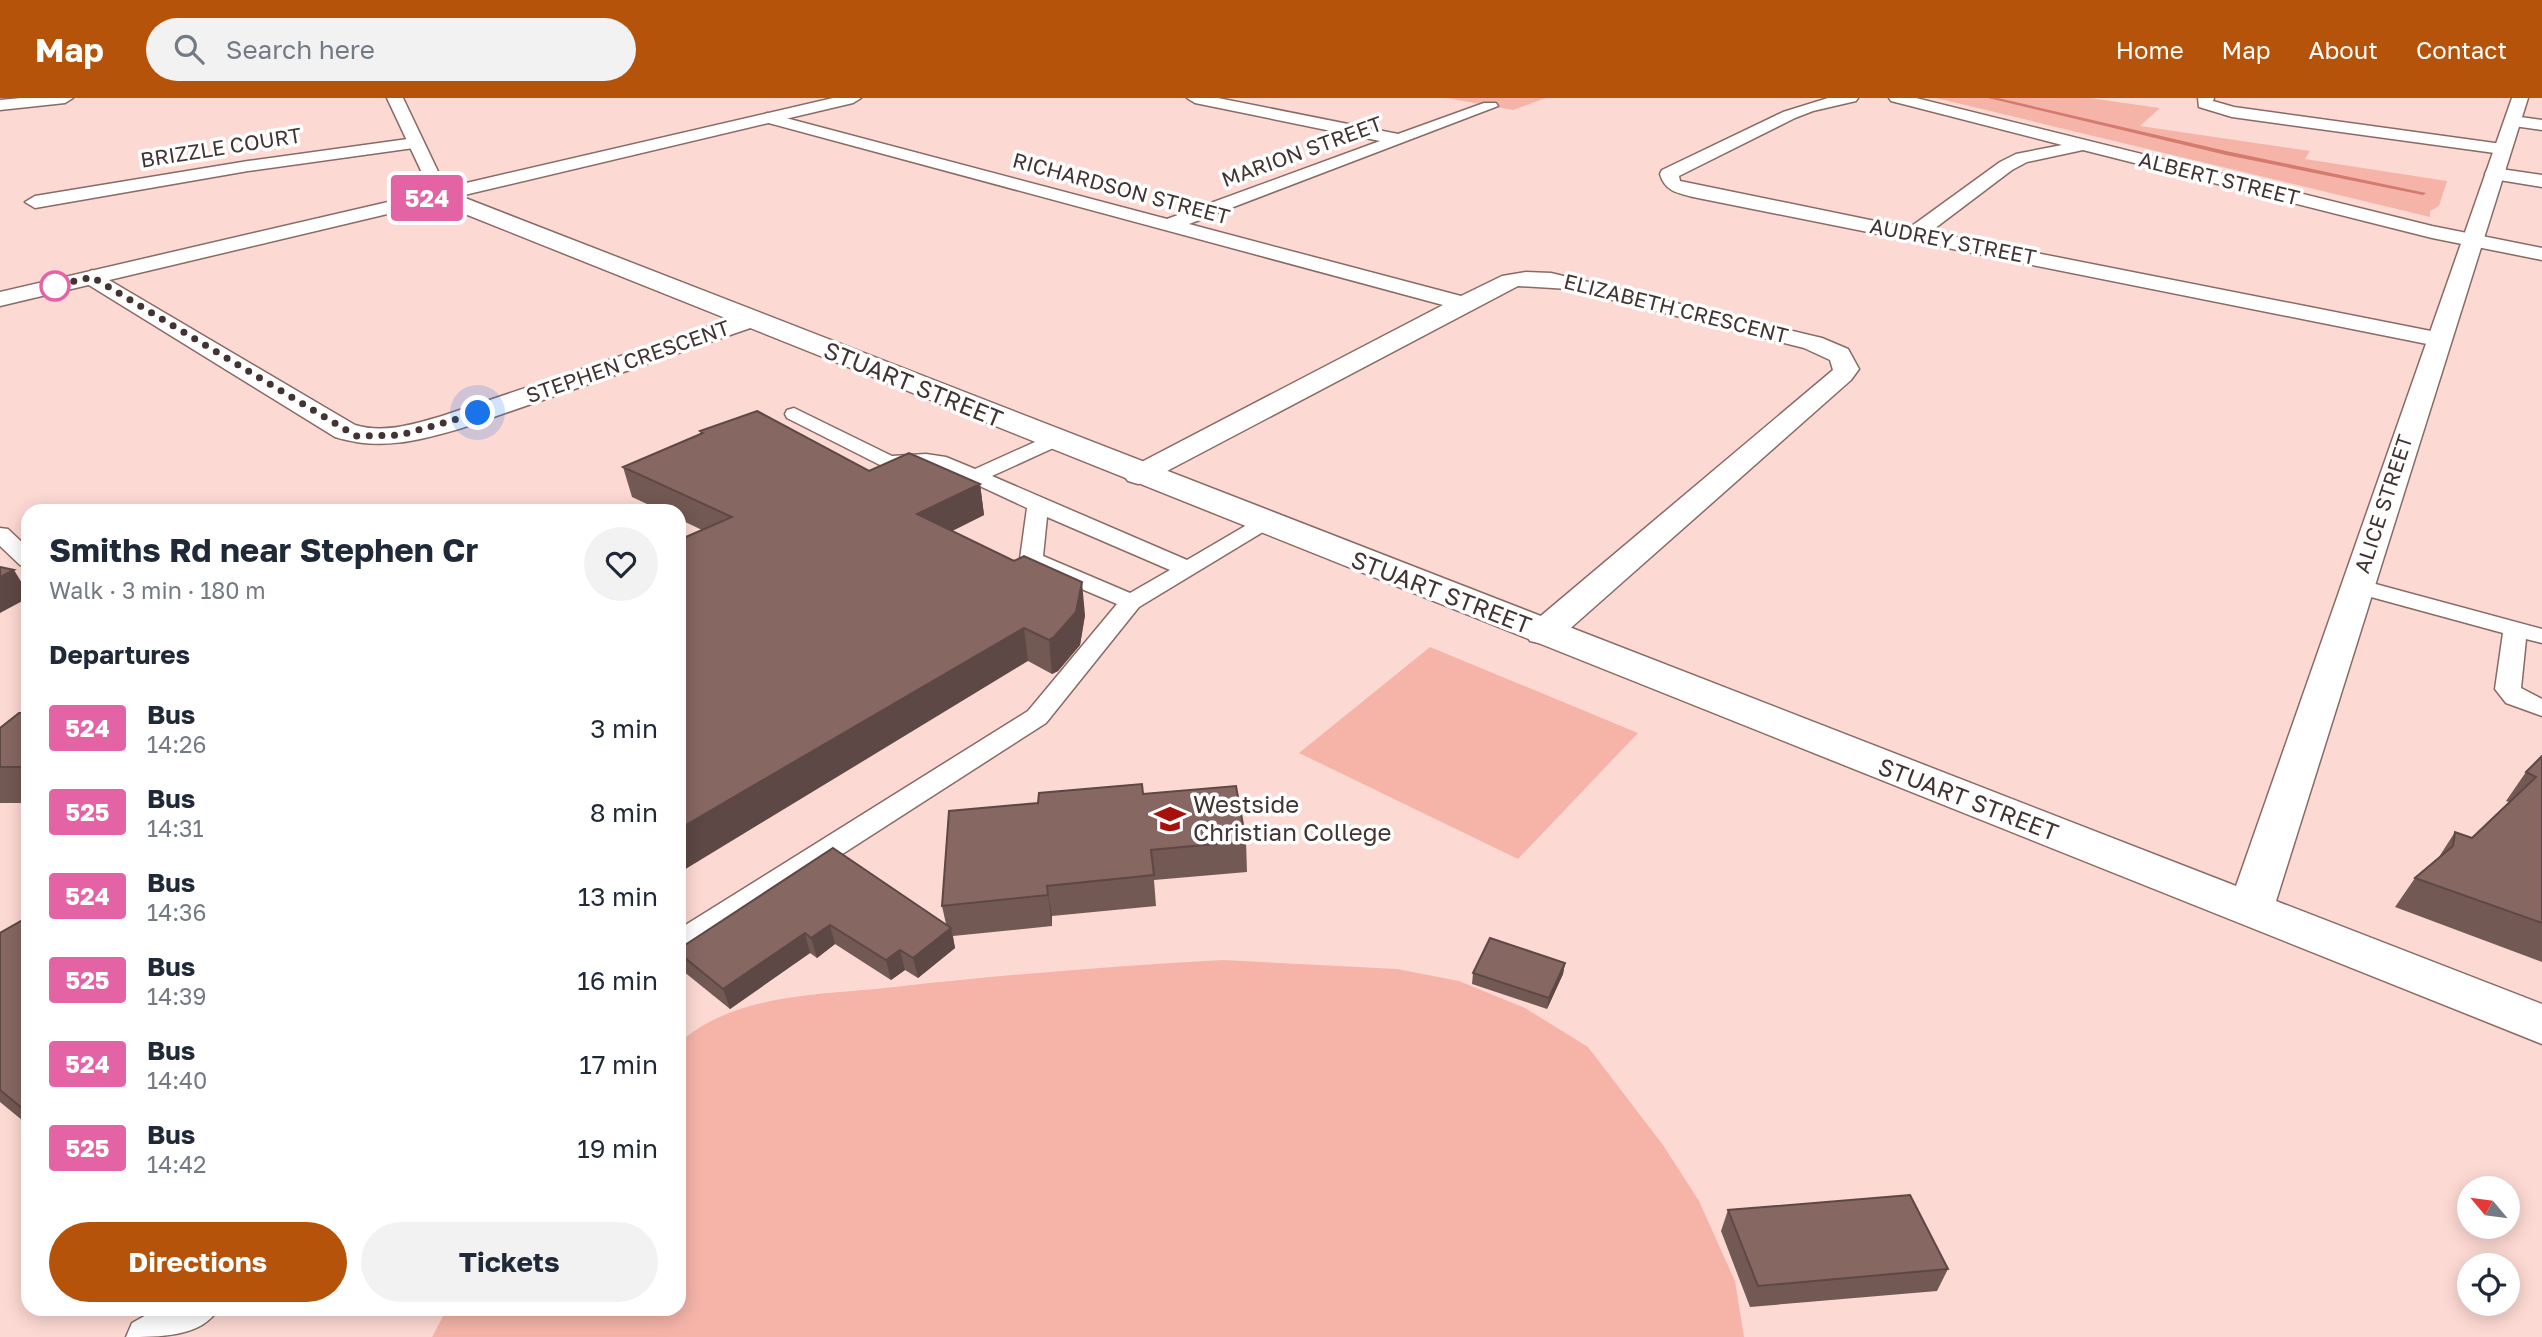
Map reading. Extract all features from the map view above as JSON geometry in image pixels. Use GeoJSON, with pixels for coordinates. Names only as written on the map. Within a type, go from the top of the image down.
{"type":"FeatureCollection","features":[{"type":"Feature","properties":{"kind":"street"},"geometry":{"type":"LineString","coordinates":[[0,105],[65,98]]}},
{"type":"Feature","properties":{"kind":"street","name":"STUART STREET"},"geometry":{"type":"LineString","coordinates":[[395,98],[435,186],[457,204],[1138,475],[2542,1026]]}},
{"type":"Feature","properties":{"kind":"street"},"geometry":{"type":"LineString","coordinates":[[0,299],[853,98]]}},
{"type":"Feature","properties":{"kind":"street"},"geometry":{"type":"LineString","coordinates":[[1195,98],[1401,139]]}},
{"type":"Feature","properties":{"kind":"street","name":"AUDREY STREET"},"geometry":{"type":"LineString","coordinates":[[1850,98],[1808,107],[1789,115],[1670,174],[1672,184],[1693,191],[2437,339]]}},
{"type":"Feature","properties":{"kind":"street","name":"ALBERT STREET"},"geometry":{"type":"LineString","coordinates":[[1897,98],[2473,241],[2542,254]]}},
{"type":"Feature","properties":{"kind":"street"},"geometry":{"type":"LineString","coordinates":[[2206,98],[2205,104],[2231,112],[2502,149]]}},
{"type":"Feature","properties":{"kind":"street","name":"ALICE STREET"},"geometry":{"type":"LineString","coordinates":[[2250,911],[2437,339],[2473,241],[2520,98]]}},
{"type":"Feature","properties":{"kind":"street","name":"MARION STREET"},"geometry":{"type":"LineString","coordinates":[[1169,225],[1490,106]]}},
{"type":"Feature","properties":{"kind":"street","name":"RICHARDSON STREET"},"geometry":{"type":"LineString","coordinates":[[767,118],[1464,304]]}},
{"type":"Feature","properties":{"kind":"street"},"geometry":{"type":"LineString","coordinates":[[2513,121],[2542,125]]}},
{"type":"Feature","properties":{"kind":"street","name":"BRIZZLE COURT"},"geometry":{"type":"LineString","coordinates":[[35,202],[247,166],[415,144]]}},
{"type":"Feature","properties":{"kind":"street"},"geometry":{"type":"LineString","coordinates":[[1914,234],[2006,166],[2022,158],[2087,146]]}},
{"type":"Feature","properties":{"kind":"street"},"geometry":{"type":"LineString","coordinates":[[2494,174],[2542,181]]}},
{"type":"Feature","properties":{"kind":"street","name":"STEPHEN CRESCENT"},"geometry":{"type":"LineString","coordinates":[[92,277],[345,431],[378,438],[452,422],[751,320]]}},
{"type":"Feature","properties":{"kind":"street","name":"ELIZABETH CRESCENT"},"geometry":{"type":"LineString","coordinates":[[1138,475],[1518,278],[1553,279],[1813,343],[1837,352],[1846,364],[1842,375],[1543,633]]}},
{"type":"Feature","properties":{"kind":"lane"},"geometry":{"type":"LineString","coordinates":[[794,414],[889,462],[936,461],[1188,569]]}},
{"type":"Feature","properties":{"kind":"lane"},"geometry":{"type":"LineString","coordinates":[[975,476],[1053,441]]}},
{"type":"Feature","properties":{"kind":"lane"},"geometry":{"type":"LineString","coordinates":[[1038,505],[1031,559],[1131,602]]}},
{"type":"Feature","properties":{"kind":"lane"},"geometry":{"type":"LineString","coordinates":[[686,940],[1037,717],[1131,602],[1265,524]]}},
{"type":"Feature","properties":{"kind":"lane"},"geometry":{"type":"LineString","coordinates":[[0,534],[21,554]]}},
{"type":"Feature","properties":{"kind":"lane"},"geometry":{"type":"LineString","coordinates":[[2357,586],[2542,636]]}},
{"type":"Feature","properties":{"kind":"lane"},"geometry":{"type":"LineString","coordinates":[[2515,629],[2508,689],[2515,698],[2542,708]]}},
{"type":"Feature","properties":{"kind":"lane"},"geometry":{"type":"LineString","coordinates":[[147,1337],[184,1316]]}},
{"type":"Feature","properties":{"kind":"shaded area"},"geometry":{"type":"Polygon","coordinates":[[[1447,98],[1546,98],[1513,110],[1447,98]]]}},
{"type":"Feature","properties":{"kind":"shaded area"},"geometry":{"type":"Polygon","coordinates":[[[1936,98],[2089,98],[2160,108],[2140,126],[2310,151],[2305,159],[2447,181],[2439,206],[2430,211],[2430,217],[1936,98]]]}},
{"type":"Feature","properties":{"kind":"shaded area"},"geometry":{"type":"Polygon","coordinates":[[[1430,647],[1638,733],[1518,859],[1299,753],[1430,647]]]}},
{"type":"Feature","properties":{"kind":"shaded area"},"geometry":{"type":"Polygon","coordinates":[[[1223,960],[1397,969],[1459,981],[1525,1008],[1588,1047],[1663,1145],[1699,1201],[1735,1281],[1744,1337],[432,1337],[443,1316],[686,1316],[686,1038],[702,1026],[728,1013],[785,998],[1103,968],[1223,960]]]}},
{"type":"Feature","properties":{"kind":"building"},"geometry":{"type":"Polygon","coordinates":[[[757,411],[869,471],[909,453],[980,484],[917,514],[1014,561],[1024,556],[1082,582],[1076,612],[1049,640],[1024,628],[686,825],[686,537],[732,517],[623,467],[703,433],[700,431],[757,411]]]}},
{"type":"Feature","properties":{"kind":"building"},"geometry":{"type":"Polygon","coordinates":[[[0,567],[14,570],[0,577],[0,567]]]}},
{"type":"Feature","properties":{"kind":"building"},"geometry":{"type":"Polygon","coordinates":[[[21,713],[21,767],[0,767],[0,728],[21,713]]]}},
{"type":"Feature","properties":{"kind":"building"},"geometry":{"type":"Polygon","coordinates":[[[2542,756],[2542,923],[2415,878],[2453,846],[2455,832],[2472,838],[2536,777],[2526,772],[2542,756]]]}},
{"type":"Feature","properties":{"kind":"building"},"geometry":{"type":"Polygon","coordinates":[[[1142,784],[1143,794],[1236,786],[1246,841],[1151,850],[1154,875],[1047,886],[1048,895],[942,906],[949,811],[1038,803],[1039,793],[1142,784]]]}},
{"type":"Feature","properties":{"kind":"building"},"geometry":{"type":"Polygon","coordinates":[[[833,848],[951,928],[913,958],[900,950],[886,960],[830,925],[811,938],[805,933],[723,989],[686,959],[686,944],[833,848]]]}},
{"type":"Feature","properties":{"kind":"building"},"geometry":{"type":"Polygon","coordinates":[[[21,921],[21,1107],[0,1090],[0,933],[21,921]]]}},
{"type":"Feature","properties":{"kind":"building"},"geometry":{"type":"Polygon","coordinates":[[[1490,938],[1565,963],[1549,998],[1473,973],[1490,938]]]}},
{"type":"Feature","properties":{"kind":"building"},"geometry":{"type":"Polygon","coordinates":[[[1910,1195],[1948,1269],[1758,1286],[1728,1210],[1910,1195]]]}},
{"type":"Feature","properties":{"kind":"waterway"},"geometry":{"type":"LineString","coordinates":[[1991,98],[2226,153],[2423,193]]}},
{"type":"Feature","properties":{"kind":"bus line","name":"524"},"geometry":{"type":"LineString","coordinates":[[0,299],[491,181],[854,98]]}},
{"type":"Feature","properties":{"kind":"place","name":"Westside Christian College"},"geometry":{"type":"Point","coordinates":[1170,819]}},
{"type":"Feature","properties":{"kind":"route"},"geometry":{"type":"LineString","coordinates":[[55,286],[46,288],[92,277],[356,436],[378,438],[401,435],[478,413]]}}]}
